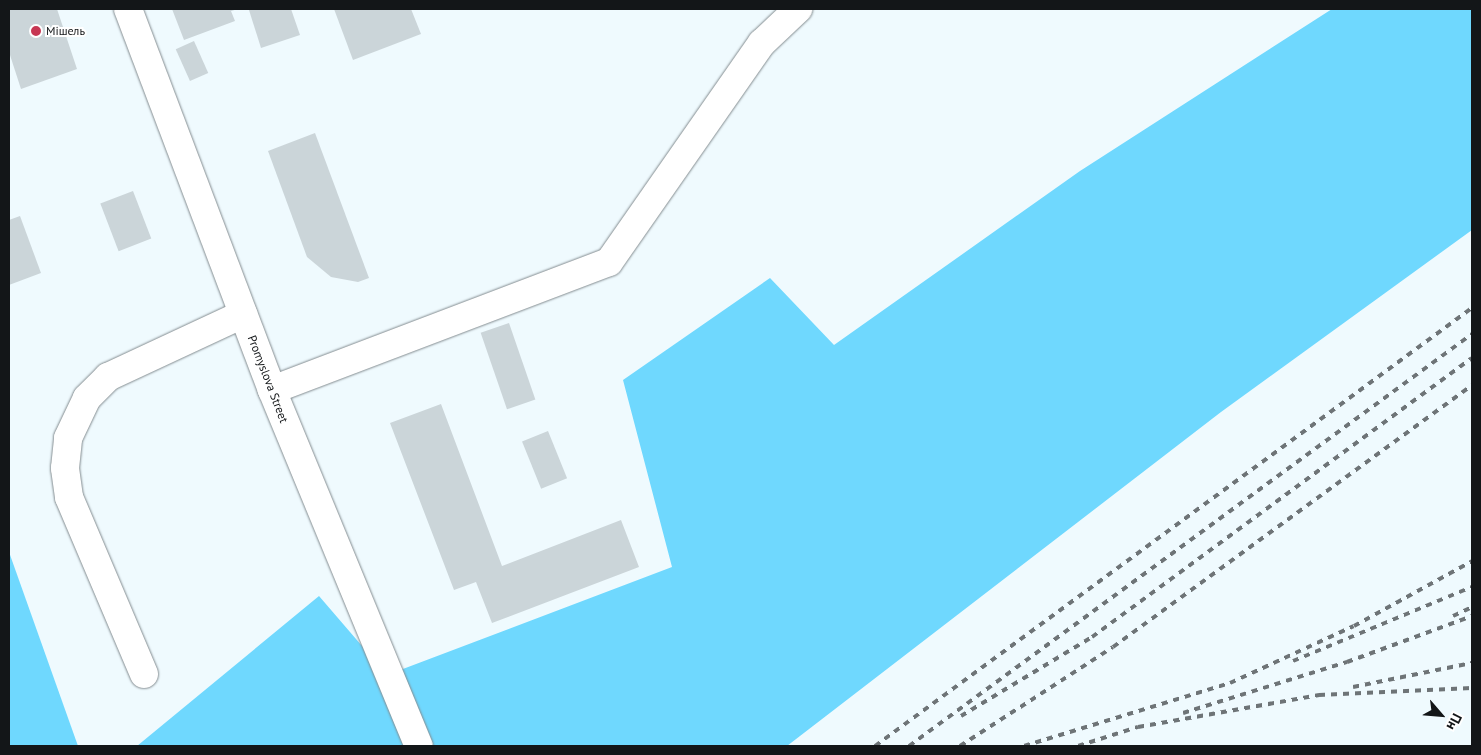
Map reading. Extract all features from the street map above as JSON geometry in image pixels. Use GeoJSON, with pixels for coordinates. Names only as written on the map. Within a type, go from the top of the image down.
{"type":"FeatureCollection","features":[{"type":"Feature","properties":{"kind":"street","name":"Promyslova Street"},"geometry":{"type":"LineString","coordinates":[[128,9],[272,390],[419,746]]}},
{"type":"Feature","properties":{"kind":"street"},"geometry":{"type":"LineString","coordinates":[[272,390],[609,262],[762,43],[798,9]]}},
{"type":"Feature","properties":{"kind":"street"},"geometry":{"type":"LineString","coordinates":[[144,674],[69,497],[65,468],[68,438],[87,398],[108,377],[243,314]]}},
{"type":"Feature","properties":{"kind":"shaded area"},"geometry":{"type":"Polygon","coordinates":[[[1332,9],[1472,9],[1472,230],[1221,412],[787,746],[137,746],[319,596],[387,675],[672,567],[623,380],[770,278],[834,345],[1080,171],[1332,9]]]}},
{"type":"Feature","properties":{"kind":"shaded area"},"geometry":{"type":"Polygon","coordinates":[[[9,552],[78,746],[9,746],[9,552]]]}},
{"type":"Feature","properties":{"kind":"building","name":"Мішель"},"geometry":{"type":"Polygon","coordinates":[[[9,9],[57,9],[77,69],[21,89],[9,52],[9,9]]]}},
{"type":"Feature","properties":{"kind":"building"},"geometry":{"type":"Polygon","coordinates":[[[172,9],[238,9],[231,11],[235,21],[184,40],[172,9]]]}},
{"type":"Feature","properties":{"kind":"building"},"geometry":{"type":"Polygon","coordinates":[[[291,9],[300,35],[261,48],[249,10],[291,9]]]}},
{"type":"Feature","properties":{"kind":"building"},"geometry":{"type":"Polygon","coordinates":[[[334,9],[411,9],[421,34],[353,60],[334,9]]]}},
{"type":"Feature","properties":{"kind":"building"},"geometry":{"type":"Polygon","coordinates":[[[194,41],[208,73],[190,81],[176,49],[194,41]]]}},
{"type":"Feature","properties":{"kind":"building"},"geometry":{"type":"Polygon","coordinates":[[[315,133],[369,278],[358,282],[331,277],[307,257],[268,151],[315,133]]]}},
{"type":"Feature","properties":{"kind":"building"},"geometry":{"type":"Polygon","coordinates":[[[133,191],[151,239],[119,251],[100,204],[133,191]]]}},
{"type":"Feature","properties":{"kind":"building"},"geometry":{"type":"Polygon","coordinates":[[[20,216],[41,273],[9,285],[9,220],[20,216]]]}},
{"type":"Feature","properties":{"kind":"building"},"geometry":{"type":"Polygon","coordinates":[[[509,323],[535,400],[507,409],[481,333],[509,323]]]}},
{"type":"Feature","properties":{"kind":"building"},"geometry":{"type":"Polygon","coordinates":[[[441,404],[502,566],[621,520],[639,567],[492,623],[476,582],[454,590],[390,423],[441,404]]]}},
{"type":"Feature","properties":{"kind":"building"},"geometry":{"type":"Polygon","coordinates":[[[548,431],[567,478],[541,489],[522,441],[548,431]]]}},
{"type":"Feature","properties":{"kind":"railway"},"geometry":{"type":"LineString","coordinates":[[875,746],[1472,308]]}},
{"type":"Feature","properties":{"kind":"railway"},"geometry":{"type":"LineString","coordinates":[[909,746],[1472,334]]}},
{"type":"Feature","properties":{"kind":"railway"},"geometry":{"type":"LineString","coordinates":[[961,716],[1092,637],[1472,358]]}},
{"type":"Feature","properties":{"kind":"railway"},"geometry":{"type":"LineString","coordinates":[[960,746],[1113,647],[1472,385]]}},
{"type":"Feature","properties":{"kind":"railway"},"geometry":{"type":"LineString","coordinates":[[1024,746],[1230,683],[1354,626],[1472,561]]}},
{"type":"Feature","properties":{"kind":"railway"},"geometry":{"type":"LineString","coordinates":[[1293,661],[1472,587]]}},
{"type":"Feature","properties":{"kind":"railway"},"geometry":{"type":"LineString","coordinates":[[1453,616],[1472,607]]}},
{"type":"Feature","properties":{"kind":"railway"},"geometry":{"type":"LineString","coordinates":[[1183,713],[1347,662],[1472,616]]}},
{"type":"Feature","properties":{"kind":"railway"},"geometry":{"type":"LineString","coordinates":[[1353,687],[1472,663]]}},
{"type":"Feature","properties":{"kind":"railway"},"geometry":{"type":"LineString","coordinates":[[1078,746],[1138,727],[1319,695],[1472,688]]}},
{"type":"Feature","properties":{"kind":"place","name":"Мішель"},"geometry":{"type":"Point","coordinates":[36,31]}}]}
